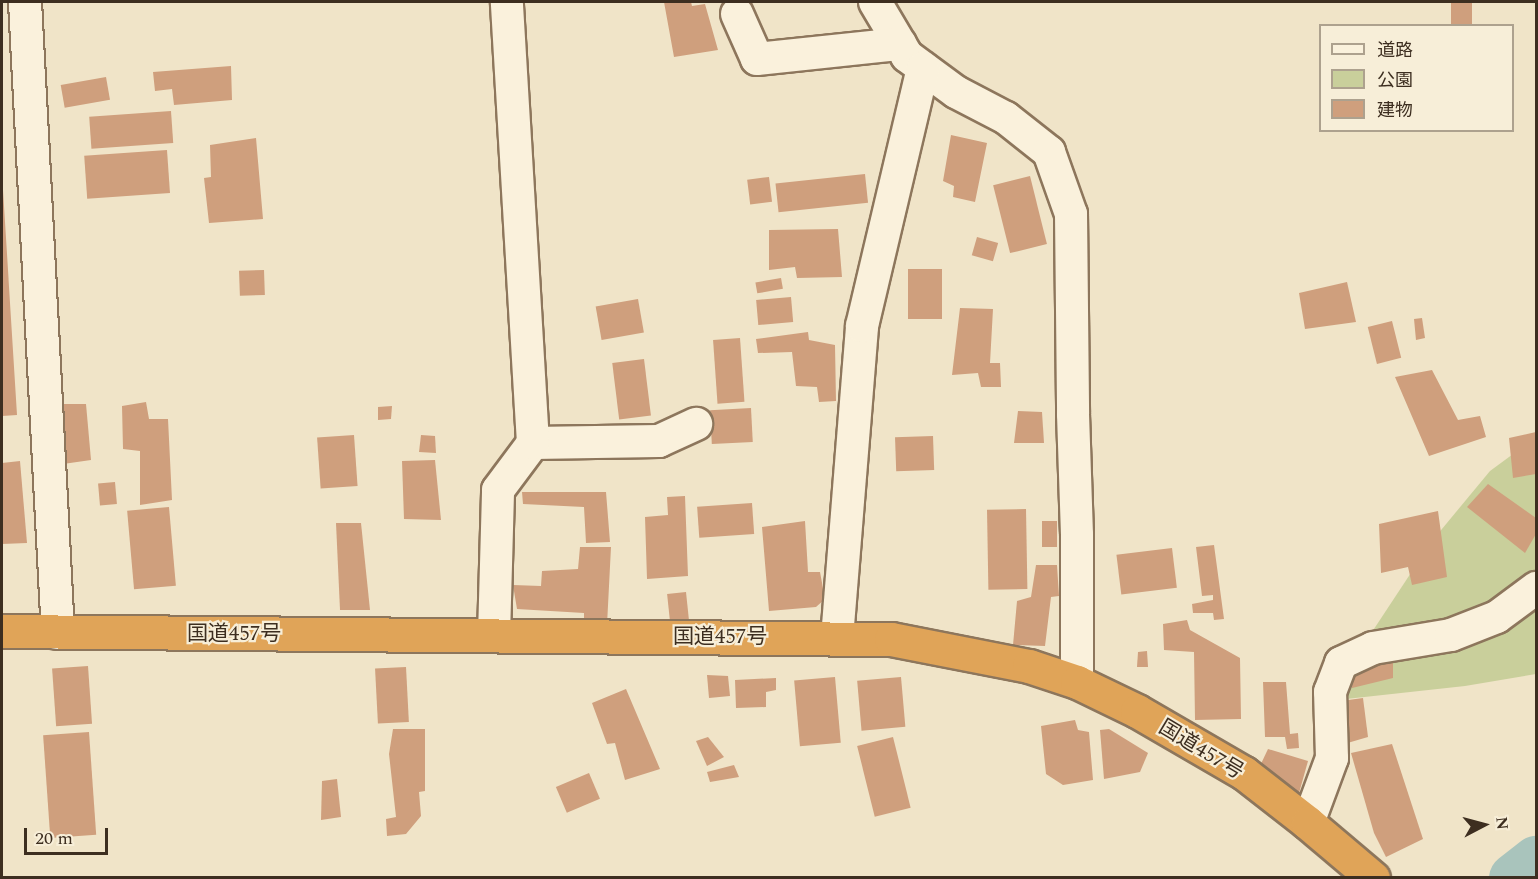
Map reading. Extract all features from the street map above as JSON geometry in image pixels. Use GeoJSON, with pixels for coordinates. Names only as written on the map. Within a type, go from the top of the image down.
{"type":"FeatureCollection","features":[{"type":"Feature","properties":{"kind":"highway","name":"国道457号"},"geometry":{"type":"LineString","coordinates":[[2,631],[891,639],[1029,666],[1077,682],[1137,711],[1244,773],[1373,878]]}},
{"type":"Feature","properties":{"kind":"street"},"geometry":{"type":"LineString","coordinates":[[25,2],[58,633]]}},
{"type":"Feature","properties":{"kind":"street"},"geometry":{"type":"LineString","coordinates":[[494,636],[498,490],[533,443],[507,2]]}},
{"type":"Feature","properties":{"kind":"street"},"geometry":{"type":"LineString","coordinates":[[874,2],[908,56],[956,92],[1006,118],[1049,152],[1071,214],[1077,535],[1077,682]]}},
{"type":"Feature","properties":{"kind":"street"},"geometry":{"type":"LineString","coordinates":[[737,14],[757,59],[900,44]]}},
{"type":"Feature","properties":{"kind":"street"},"geometry":{"type":"LineString","coordinates":[[837,638],[862,326],[923,68]]}},
{"type":"Feature","properties":{"kind":"street"},"geometry":{"type":"LineString","coordinates":[[533,443],[659,441],[696,424]]}},
{"type":"Feature","properties":{"kind":"street"},"geometry":{"type":"LineString","coordinates":[[1308,823],[1332,758],[1330,692],[1341,663],[1373,648],[1451,635],[1497,617],[1536,588]]}},
{"type":"Feature","properties":{"kind":"green space"},"geometry":{"type":"Polygon","coordinates":[[[1536,437],[1536,674],[1465,686],[1337,700],[1368,638],[1432,541],[1490,471],[1536,437]]]}},
{"type":"Feature","properties":{"kind":"building"},"geometry":{"type":"Polygon","coordinates":[[[664,2],[691,2],[692,6],[705,4],[718,50],[674,57],[664,2]]]}},
{"type":"Feature","properties":{"kind":"building"},"geometry":{"type":"Polygon","coordinates":[[[1451,2],[1472,2],[1472,24],[1451,24],[1451,2]]]}},
{"type":"Feature","properties":{"kind":"building"},"geometry":{"type":"Polygon","coordinates":[[[231,66],[232,100],[174,105],[172,89],[155,91],[153,72],[231,66]]]}},
{"type":"Feature","properties":{"kind":"building"},"geometry":{"type":"Polygon","coordinates":[[[106,77],[110,100],[65,108],[61,85],[106,77]]]}},
{"type":"Feature","properties":{"kind":"building"},"geometry":{"type":"Polygon","coordinates":[[[171,111],[173,143],[91,149],[89,117],[171,111]]]}},
{"type":"Feature","properties":{"kind":"building"},"geometry":{"type":"Polygon","coordinates":[[[951,135],[987,143],[975,202],[953,197],[954,186],[943,181],[951,135]]]}},
{"type":"Feature","properties":{"kind":"building"},"geometry":{"type":"Polygon","coordinates":[[[256,138],[263,219],[209,223],[204,178],[211,177],[210,145],[256,138]]]}},
{"type":"Feature","properties":{"kind":"building"},"geometry":{"type":"Polygon","coordinates":[[[167,150],[170,193],[87,199],[84,156],[167,150]]]}},
{"type":"Feature","properties":{"kind":"building"},"geometry":{"type":"Polygon","coordinates":[[[2,174],[17,415],[2,416],[2,174]]]}},
{"type":"Feature","properties":{"kind":"building"},"geometry":{"type":"Polygon","coordinates":[[[865,174],[868,203],[779,212],[775,183],[865,174]]]}},
{"type":"Feature","properties":{"kind":"building"},"geometry":{"type":"Polygon","coordinates":[[[1030,176],[1047,244],[1010,253],[993,185],[1030,176]]]}},
{"type":"Feature","properties":{"kind":"building"},"geometry":{"type":"Polygon","coordinates":[[[769,177],[772,202],[750,204],[747,180],[769,177]]]}},
{"type":"Feature","properties":{"kind":"building"},"geometry":{"type":"Polygon","coordinates":[[[838,229],[842,277],[797,278],[795,267],[769,270],[769,230],[838,229]]]}},
{"type":"Feature","properties":{"kind":"building"},"geometry":{"type":"Polygon","coordinates":[[[977,237],[998,243],[993,261],[972,255],[977,237]]]}},
{"type":"Feature","properties":{"kind":"building"},"geometry":{"type":"Polygon","coordinates":[[[908,269],[942,269],[942,319],[908,319],[908,269]]]}},
{"type":"Feature","properties":{"kind":"building"},"geometry":{"type":"Polygon","coordinates":[[[264,270],[265,295],[240,296],[239,271],[264,270]]]}},
{"type":"Feature","properties":{"kind":"building"},"geometry":{"type":"Polygon","coordinates":[[[781,278],[783,289],[757,293],[755,283],[781,278]]]}},
{"type":"Feature","properties":{"kind":"building"},"geometry":{"type":"Polygon","coordinates":[[[1347,282],[1356,322],[1305,329],[1299,293],[1347,282]]]}},
{"type":"Feature","properties":{"kind":"building"},"geometry":{"type":"Polygon","coordinates":[[[791,297],[793,322],[758,325],[756,300],[791,297]]]}},
{"type":"Feature","properties":{"kind":"building"},"geometry":{"type":"Polygon","coordinates":[[[638,299],[644,332],[602,340],[596,306],[638,299]]]}},
{"type":"Feature","properties":{"kind":"building"},"geometry":{"type":"Polygon","coordinates":[[[960,308],[993,309],[990,363],[1000,363],[1001,387],[981,387],[978,373],[952,375],[960,308]]]}},
{"type":"Feature","properties":{"kind":"building"},"geometry":{"type":"Polygon","coordinates":[[[1422,318],[1425,338],[1416,340],[1414,319],[1422,318]]]}},
{"type":"Feature","properties":{"kind":"building"},"geometry":{"type":"Polygon","coordinates":[[[1392,321],[1401,358],[1377,364],[1368,327],[1392,321]]]}},
{"type":"Feature","properties":{"kind":"building"},"geometry":{"type":"Polygon","coordinates":[[[808,332],[809,340],[835,345],[836,401],[819,402],[817,387],[796,386],[792,352],[758,353],[756,339],[808,332]]]}},
{"type":"Feature","properties":{"kind":"building"},"geometry":{"type":"Polygon","coordinates":[[[740,338],[744,402],[718,404],[713,340],[740,338]]]}},
{"type":"Feature","properties":{"kind":"building"},"geometry":{"type":"Polygon","coordinates":[[[644,359],[651,416],[619,419],[612,363],[644,359]]]}},
{"type":"Feature","properties":{"kind":"building"},"geometry":{"type":"Polygon","coordinates":[[[1432,370],[1458,420],[1480,416],[1486,437],[1429,456],[1395,377],[1432,370]]]}},
{"type":"Feature","properties":{"kind":"building"},"geometry":{"type":"Polygon","coordinates":[[[146,402],[149,419],[168,419],[172,500],[140,505],[140,451],[123,449],[122,406],[146,402]]]}},
{"type":"Feature","properties":{"kind":"building"},"geometry":{"type":"Polygon","coordinates":[[[61,404],[86,404],[91,460],[63,464],[61,404]]]}},
{"type":"Feature","properties":{"kind":"building"},"geometry":{"type":"Polygon","coordinates":[[[392,406],[391,419],[378,420],[378,407],[392,406]]]}},
{"type":"Feature","properties":{"kind":"building"},"geometry":{"type":"Polygon","coordinates":[[[751,408],[753,442],[712,444],[710,410],[751,408]]]}},
{"type":"Feature","properties":{"kind":"building"},"geometry":{"type":"Polygon","coordinates":[[[1018,411],[1042,412],[1044,443],[1014,443],[1018,411]]]}},
{"type":"Feature","properties":{"kind":"building"},"geometry":{"type":"Polygon","coordinates":[[[1536,432],[1536,474],[1513,478],[1509,438],[1536,432]]]}},
{"type":"Feature","properties":{"kind":"building"},"geometry":{"type":"Polygon","coordinates":[[[354,435],[358,486],[321,488],[317,438],[354,435]]]}},
{"type":"Feature","properties":{"kind":"building"},"geometry":{"type":"Polygon","coordinates":[[[421,435],[435,436],[436,453],[419,452],[421,435]]]}},
{"type":"Feature","properties":{"kind":"building"},"geometry":{"type":"Polygon","coordinates":[[[933,436],[934,470],[896,471],[895,437],[933,436]]]}},
{"type":"Feature","properties":{"kind":"building"},"geometry":{"type":"Polygon","coordinates":[[[435,460],[441,520],[404,519],[402,461],[435,460]]]}},
{"type":"Feature","properties":{"kind":"building"},"geometry":{"type":"Polygon","coordinates":[[[20,461],[27,543],[2,544],[2,463],[20,461]]]}},
{"type":"Feature","properties":{"kind":"building"},"geometry":{"type":"Polygon","coordinates":[[[115,482],[117,504],[100,505],[98,483],[115,482]]]}},
{"type":"Feature","properties":{"kind":"building"},"geometry":{"type":"Polygon","coordinates":[[[1488,484],[1536,518],[1536,534],[1525,553],[1467,507],[1488,484]]]}},
{"type":"Feature","properties":{"kind":"building"},"geometry":{"type":"Polygon","coordinates":[[[522,492],[606,492],[610,542],[586,543],[584,507],[523,504],[522,492]]]}},
{"type":"Feature","properties":{"kind":"building"},"geometry":{"type":"Polygon","coordinates":[[[685,496],[688,576],[647,579],[645,517],[668,515],[667,497],[685,496]]]}},
{"type":"Feature","properties":{"kind":"building"},"geometry":{"type":"Polygon","coordinates":[[[752,503],[754,534],[699,538],[697,507],[752,503]]]}},
{"type":"Feature","properties":{"kind":"building"},"geometry":{"type":"Polygon","coordinates":[[[169,507],[176,586],[134,589],[127,511],[169,507]]]}},
{"type":"Feature","properties":{"kind":"building"},"geometry":{"type":"Polygon","coordinates":[[[1026,509],[1027,589],[988,590],[987,510],[1026,509]]]}},
{"type":"Feature","properties":{"kind":"building"},"geometry":{"type":"Polygon","coordinates":[[[1438,511],[1447,577],[1412,585],[1408,567],[1381,573],[1379,524],[1438,511]]]}},
{"type":"Feature","properties":{"kind":"building"},"geometry":{"type":"Polygon","coordinates":[[[805,521],[808,572],[820,572],[825,599],[816,607],[769,611],[762,527],[805,521]]]}},
{"type":"Feature","properties":{"kind":"building"},"geometry":{"type":"Polygon","coordinates":[[[1042,521],[1057,521],[1057,547],[1042,547],[1042,521]]]}},
{"type":"Feature","properties":{"kind":"building"},"geometry":{"type":"Polygon","coordinates":[[[336,523],[361,523],[370,610],[340,610],[336,523]]]}},
{"type":"Feature","properties":{"kind":"building"},"geometry":{"type":"Polygon","coordinates":[[[1214,545],[1224,619],[1214,620],[1213,613],[1193,613],[1192,604],[1213,600],[1213,595],[1202,596],[1196,547],[1214,545]]]}},
{"type":"Feature","properties":{"kind":"building"},"geometry":{"type":"Polygon","coordinates":[[[580,547],[611,547],[607,625],[584,626],[584,613],[517,609],[513,585],[541,586],[542,571],[578,569],[580,547]]]}},
{"type":"Feature","properties":{"kind":"building"},"geometry":{"type":"Polygon","coordinates":[[[1172,548],[1177,588],[1121,595],[1116,555],[1172,548]]]}},
{"type":"Feature","properties":{"kind":"building"},"geometry":{"type":"Polygon","coordinates":[[[1036,565],[1057,565],[1059,596],[1051,597],[1045,646],[1013,645],[1017,601],[1031,597],[1036,565]]]}},
{"type":"Feature","properties":{"kind":"building"},"geometry":{"type":"Polygon","coordinates":[[[686,592],[689,622],[670,624],[667,594],[686,592]]]}},
{"type":"Feature","properties":{"kind":"building"},"geometry":{"type":"Polygon","coordinates":[[[1187,620],[1190,630],[1240,658],[1241,719],[1195,720],[1194,652],[1164,650],[1163,624],[1187,620]]]}},
{"type":"Feature","properties":{"kind":"building"},"geometry":{"type":"Polygon","coordinates":[[[1147,651],[1148,667],[1137,667],[1138,652],[1147,651]]]}},
{"type":"Feature","properties":{"kind":"building"},"geometry":{"type":"Polygon","coordinates":[[[1393,656],[1393,678],[1352,688],[1349,664],[1393,656]]]}},
{"type":"Feature","properties":{"kind":"building"},"geometry":{"type":"Polygon","coordinates":[[[88,666],[92,724],[56,726],[52,669],[88,666]]]}},
{"type":"Feature","properties":{"kind":"building"},"geometry":{"type":"Polygon","coordinates":[[[406,667],[409,722],[378,724],[375,669],[406,667]]]}},
{"type":"Feature","properties":{"kind":"building"},"geometry":{"type":"Polygon","coordinates":[[[707,675],[728,676],[730,696],[709,698],[707,675]]]}},
{"type":"Feature","properties":{"kind":"building"},"geometry":{"type":"Polygon","coordinates":[[[835,677],[841,743],[800,746],[794,681],[835,677]]]}},
{"type":"Feature","properties":{"kind":"building"},"geometry":{"type":"Polygon","coordinates":[[[901,677],[905,727],[862,731],[857,681],[901,677]]]}},
{"type":"Feature","properties":{"kind":"building"},"geometry":{"type":"Polygon","coordinates":[[[776,678],[776,690],[766,692],[766,707],[736,708],[735,680],[776,678]]]}},
{"type":"Feature","properties":{"kind":"building"},"geometry":{"type":"Polygon","coordinates":[[[1263,682],[1286,682],[1290,734],[1298,733],[1299,748],[1287,749],[1285,737],[1265,737],[1263,682]]]}},
{"type":"Feature","properties":{"kind":"building"},"geometry":{"type":"Polygon","coordinates":[[[626,689],[660,769],[625,780],[615,743],[607,744],[592,703],[626,689]]]}},
{"type":"Feature","properties":{"kind":"building"},"geometry":{"type":"Polygon","coordinates":[[[1363,698],[1368,737],[1344,744],[1341,701],[1363,698]]]}},
{"type":"Feature","properties":{"kind":"building"},"geometry":{"type":"Polygon","coordinates":[[[1075,720],[1078,730],[1089,732],[1093,780],[1063,785],[1046,774],[1041,726],[1075,720]]]}},
{"type":"Feature","properties":{"kind":"building"},"geometry":{"type":"Polygon","coordinates":[[[393,729],[425,729],[425,791],[419,792],[421,816],[406,834],[387,836],[386,819],[396,817],[389,754],[393,729]]]}},
{"type":"Feature","properties":{"kind":"building"},"geometry":{"type":"Polygon","coordinates":[[[1109,729],[1148,753],[1140,772],[1104,779],[1100,730],[1109,729]]]}},
{"type":"Feature","properties":{"kind":"building"},"geometry":{"type":"Polygon","coordinates":[[[89,732],[96,835],[50,838],[43,735],[89,732]]]}},
{"type":"Feature","properties":{"kind":"building"},"geometry":{"type":"Polygon","coordinates":[[[708,737],[724,757],[707,766],[696,741],[708,737]]]}},
{"type":"Feature","properties":{"kind":"building"},"geometry":{"type":"Polygon","coordinates":[[[893,737],[911,808],[875,817],[857,746],[893,737]]]}},
{"type":"Feature","properties":{"kind":"building"},"geometry":{"type":"Polygon","coordinates":[[[1392,744],[1423,839],[1386,857],[1374,833],[1351,753],[1392,744]]]}},
{"type":"Feature","properties":{"kind":"building"},"geometry":{"type":"Polygon","coordinates":[[[1268,749],[1308,761],[1299,793],[1259,768],[1268,749]]]}},
{"type":"Feature","properties":{"kind":"building"},"geometry":{"type":"Polygon","coordinates":[[[734,765],[739,777],[710,782],[707,772],[734,765]]]}},
{"type":"Feature","properties":{"kind":"building"},"geometry":{"type":"Polygon","coordinates":[[[589,773],[600,799],[567,813],[556,787],[589,773]]]}},
{"type":"Feature","properties":{"kind":"building"},"geometry":{"type":"Polygon","coordinates":[[[337,779],[341,817],[321,820],[322,781],[337,779]]]}},
{"type":"Feature","properties":{"kind":"waterway"},"geometry":{"type":"LineString","coordinates":[[1514,878],[1536,861]]}}]}
